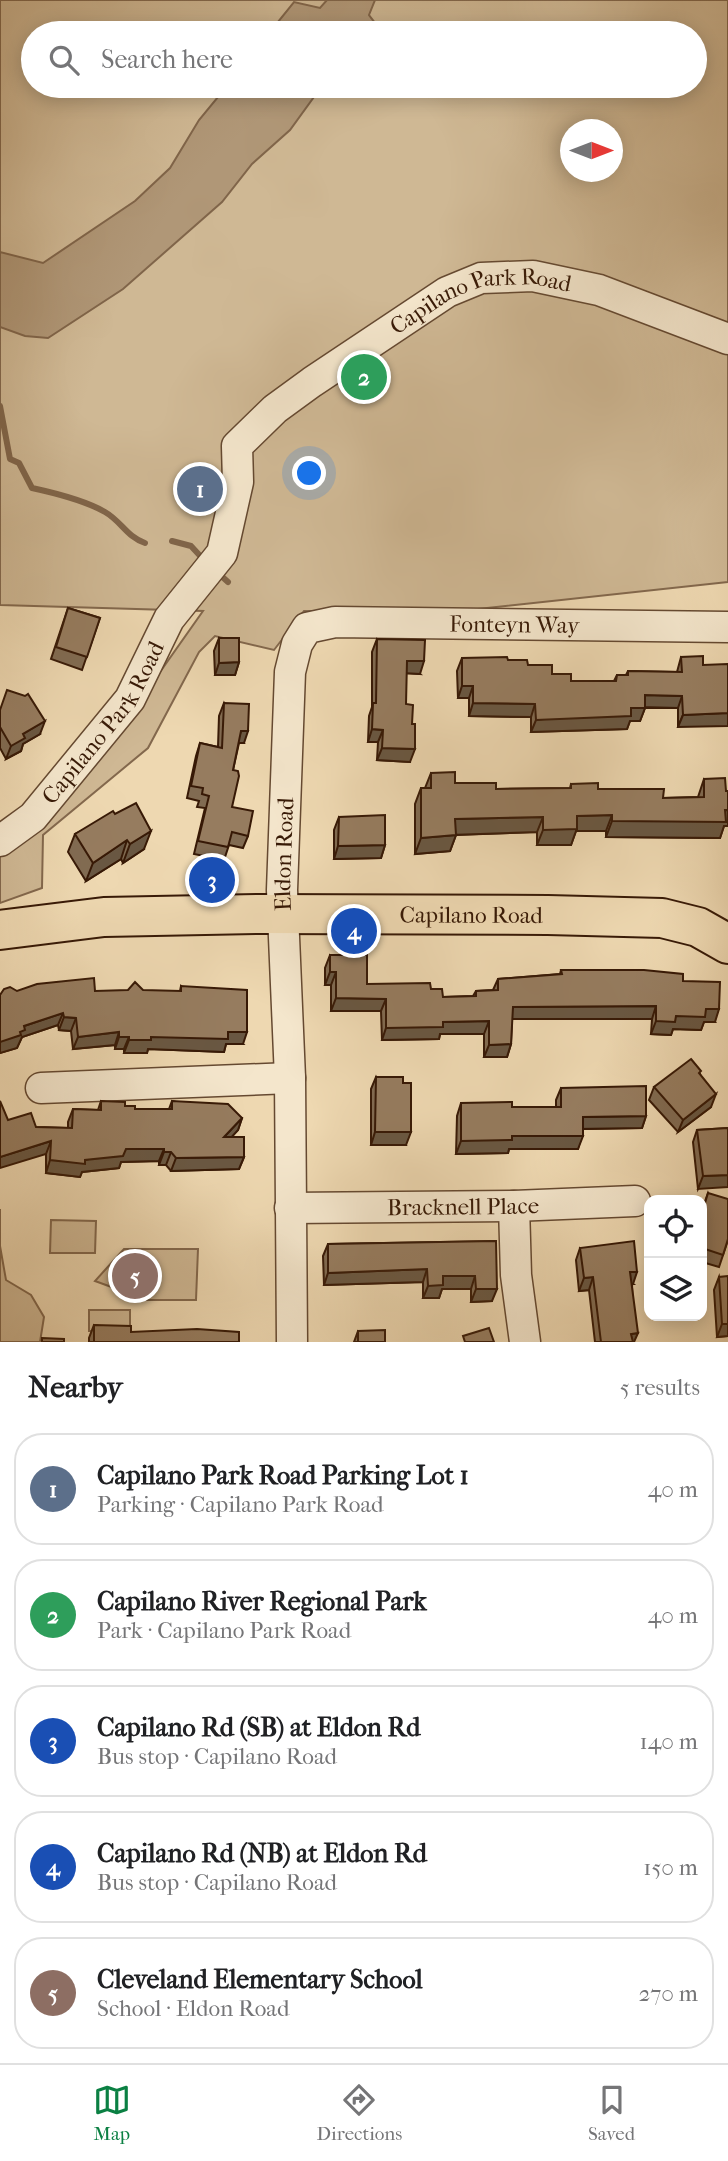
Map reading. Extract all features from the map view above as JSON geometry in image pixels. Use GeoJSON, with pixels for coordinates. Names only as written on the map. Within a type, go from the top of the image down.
{"type":"FeatureCollection","features":[{"type":"Feature","properties":{"kind":"main road","name":"Capilano Road"},"geometry":{"type":"LineString","coordinates":[[0,930],[104,917],[283,914],[662,918],[698,927],[728,944]]}},
{"type":"Feature","properties":{"kind":"street","name":"Capilano Park Road"},"geometry":{"type":"LineString","coordinates":[[0,841],[33,817],[130,699],[169,619],[222,553],[238,482],[237,446],[275,409],[312,382],[447,292],[481,278],[533,276],[598,290],[728,339]]}},
{"type":"Feature","properties":{"kind":"street","name":"Fonteyn Way"},"geometry":{"type":"LineString","coordinates":[[303,633],[315,624],[335,622],[728,627]]}},
{"type":"Feature","properties":{"kind":"street","name":"Eldon Road"},"geometry":{"type":"LineString","coordinates":[[292,1342],[290,1078],[283,914],[290,672],[303,633]]}},
{"type":"Feature","properties":{"kind":"street"},"geometry":{"type":"LineString","coordinates":[[41,1087],[290,1078]]}},
{"type":"Feature","properties":{"kind":"street","name":"Bracknell Place"},"geometry":{"type":"LineString","coordinates":[[290,1208],[514,1206],[635,1201]]}},
{"type":"Feature","properties":{"kind":"street"},"geometry":{"type":"LineString","coordinates":[[514,1206],[516,1275],[524,1342]]}},
{"type":"Feature","properties":{"kind":"shaded area"},"geometry":{"type":"Polygon","coordinates":[[[0,0],[728,0],[728,582],[441,613],[304,611],[274,650],[215,636],[199,652],[148,748],[43,835],[42,888],[0,903],[0,850],[155,679],[203,611],[0,605],[0,0]]]}},
{"type":"Feature","properties":{"kind":"shaded area"},"geometry":{"type":"Polygon","coordinates":[[[327,0],[375,0],[369,15],[374,21],[279,21],[294,2],[320,8],[327,0]]]}},
{"type":"Feature","properties":{"kind":"shaded area"},"geometry":{"type":"Polygon","coordinates":[[[217,98],[313,98],[290,130],[252,164],[222,202],[123,289],[48,338],[25,336],[0,327],[0,252],[43,263],[135,201],[170,168],[199,120],[217,98]]]}},
{"type":"Feature","properties":{"kind":"shaded area"},"geometry":{"type":"Polygon","coordinates":[[[51,1220],[96,1221],[95,1253],[50,1253],[51,1220]]]}},
{"type":"Feature","properties":{"kind":"shaded area"},"geometry":{"type":"Polygon","coordinates":[[[0,1246],[6,1280],[31,1295],[44,1317],[40,1342],[0,1342],[0,1246]]]}},
{"type":"Feature","properties":{"kind":"shaded area"},"geometry":{"type":"Polygon","coordinates":[[[124,1249],[198,1249],[196,1300],[147,1300],[95,1281],[124,1249]]]}},
{"type":"Feature","properties":{"kind":"shaded area"},"geometry":{"type":"Polygon","coordinates":[[[89,1310],[130,1310],[130,1331],[89,1331],[89,1310]]]}},
{"type":"Feature","properties":{"kind":"building"},"geometry":{"type":"Polygon","coordinates":[[[68,608],[100,618],[87,657],[56,647],[68,608]]]}},
{"type":"Feature","properties":{"kind":"building"},"geometry":{"type":"Polygon","coordinates":[[[219,638],[239,638],[239,662],[219,663],[219,638]]]}},
{"type":"Feature","properties":{"kind":"building"},"geometry":{"type":"Polygon","coordinates":[[[377,639],[425,640],[424,661],[407,661],[406,704],[413,705],[415,749],[382,748],[383,730],[372,729],[373,703],[376,703],[377,639]]]}},
{"type":"Feature","properties":{"kind":"building"},"geometry":{"type":"Polygon","coordinates":[[[703,656],[703,665],[728,664],[728,713],[683,715],[682,696],[645,695],[645,708],[631,708],[631,716],[536,720],[535,704],[473,703],[473,686],[462,686],[462,658],[507,657],[508,660],[527,660],[528,665],[552,665],[552,674],[571,674],[571,681],[616,681],[617,675],[628,675],[628,671],[682,672],[681,657],[703,656]]]}},
{"type":"Feature","properties":{"kind":"building"},"geometry":{"type":"Polygon","coordinates":[[[7,690],[25,696],[28,694],[45,721],[23,734],[25,738],[11,746],[0,727],[0,710],[7,690]]]}},
{"type":"Feature","properties":{"kind":"building"},"geometry":{"type":"Polygon","coordinates":[[[224,703],[249,704],[248,731],[241,731],[233,770],[238,771],[239,776],[232,807],[253,811],[248,836],[232,832],[228,847],[198,841],[209,796],[202,794],[203,788],[191,786],[200,743],[222,748],[224,703]]]}},
{"type":"Feature","properties":{"kind":"building"},"geometry":{"type":"Polygon","coordinates":[[[455,772],[455,783],[496,783],[496,789],[571,788],[571,784],[598,783],[598,789],[664,789],[663,798],[704,797],[704,779],[725,778],[728,810],[725,810],[726,822],[612,821],[612,815],[577,816],[577,829],[543,830],[543,817],[455,819],[456,835],[421,838],[421,788],[431,788],[431,773],[455,772]]]}},
{"type":"Feature","properties":{"kind":"building"},"geometry":{"type":"Polygon","coordinates":[[[136,803],[151,831],[130,844],[127,840],[93,863],[75,834],[113,811],[115,814],[136,803]]]}},
{"type":"Feature","properties":{"kind":"building"},"geometry":{"type":"Polygon","coordinates":[[[385,815],[385,845],[338,846],[339,817],[385,815]]]}},
{"type":"Feature","properties":{"kind":"building"},"geometry":{"type":"Polygon","coordinates":[[[330,955],[367,955],[367,984],[430,983],[431,989],[442,989],[443,997],[476,996],[476,991],[498,990],[498,979],[562,974],[561,970],[644,970],[683,974],[683,981],[720,982],[719,1009],[706,1009],[705,1017],[676,1016],[675,1022],[656,1021],[656,1006],[513,1007],[511,1044],[489,1045],[489,1021],[443,1022],[443,1027],[386,1028],[386,999],[336,998],[336,972],[330,972],[330,955]]]}},
{"type":"Feature","properties":{"kind":"building"},"geometry":{"type":"Polygon","coordinates":[[[94,978],[95,991],[128,990],[135,982],[143,990],[181,991],[181,986],[247,990],[247,1032],[228,1032],[228,1039],[151,1037],[151,1040],[129,1040],[129,1037],[119,1037],[119,1032],[78,1037],[76,1018],[64,1017],[63,1013],[24,1026],[25,1030],[20,1032],[21,1035],[0,1042],[0,995],[4,989],[10,987],[17,991],[37,984],[94,978]]]}},
{"type":"Feature","properties":{"kind":"building"},"geometry":{"type":"Polygon","coordinates":[[[691,1059],[716,1094],[683,1120],[654,1087],[691,1059]]]}},
{"type":"Feature","properties":{"kind":"building"},"geometry":{"type":"Polygon","coordinates":[[[376,1077],[403,1077],[403,1083],[411,1083],[411,1132],[375,1132],[376,1077]]]}},
{"type":"Feature","properties":{"kind":"building"},"geometry":{"type":"Polygon","coordinates":[[[646,1086],[646,1116],[583,1117],[583,1136],[512,1136],[512,1140],[461,1141],[461,1103],[512,1102],[512,1107],[561,1107],[561,1088],[646,1086]]]}},
{"type":"Feature","properties":{"kind":"building"},"geometry":{"type":"Polygon","coordinates":[[[0,1101],[8,1120],[31,1113],[36,1127],[72,1128],[73,1109],[101,1110],[101,1101],[125,1102],[125,1106],[135,1106],[135,1109],[172,1109],[172,1101],[228,1104],[242,1118],[224,1137],[244,1137],[244,1157],[176,1158],[171,1152],[164,1152],[164,1149],[126,1149],[123,1156],[85,1160],[85,1164],[50,1160],[51,1141],[0,1157],[0,1101]]]}},
{"type":"Feature","properties":{"kind":"building"},"geometry":{"type":"Polygon","coordinates":[[[728,1128],[728,1175],[703,1176],[697,1130],[728,1128]]]}},
{"type":"Feature","properties":{"kind":"building"},"geometry":{"type":"Polygon","coordinates":[[[708,1193],[728,1199],[728,1239],[723,1255],[707,1250],[708,1193]]]}},
{"type":"Feature","properties":{"kind":"building"},"geometry":{"type":"Polygon","coordinates":[[[496,1241],[497,1289],[476,1289],[475,1276],[443,1276],[443,1285],[428,1286],[427,1269],[328,1273],[328,1244],[496,1241]]]}},
{"type":"Feature","properties":{"kind":"building"},"geometry":{"type":"Polygon","coordinates":[[[634,1241],[637,1272],[630,1272],[638,1333],[631,1334],[633,1342],[601,1342],[593,1277],[584,1278],[580,1248],[634,1241]]]}},
{"type":"Feature","properties":{"kind":"building"},"geometry":{"type":"Polygon","coordinates":[[[728,1276],[728,1324],[722,1324],[719,1277],[728,1276]]]}},
{"type":"Feature","properties":{"kind":"building"},"geometry":{"type":"Polygon","coordinates":[[[94,1325],[131,1326],[131,1332],[197,1329],[239,1332],[239,1342],[94,1342],[94,1325]]]}},
{"type":"Feature","properties":{"kind":"building"},"geometry":{"type":"Polygon","coordinates":[[[489,1328],[494,1342],[465,1342],[463,1336],[489,1328]]]}},
{"type":"Feature","properties":{"kind":"building"},"geometry":{"type":"Polygon","coordinates":[[[385,1330],[385,1342],[358,1342],[358,1331],[385,1330]]]}},
{"type":"Feature","properties":{"kind":"building"},"geometry":{"type":"Polygon","coordinates":[[[42,1338],[64,1339],[64,1342],[42,1342],[42,1338]]]}},
{"type":"Feature","properties":{"kind":"waterway"},"geometry":{"type":"LineString","coordinates":[[0,406],[10,459],[19,463],[32,488],[97,508],[111,516],[133,537],[145,543]]}},
{"type":"Feature","properties":{"kind":"waterway"},"geometry":{"type":"LineString","coordinates":[[172,541],[191,546],[203,559]]}},
{"type":"Feature","properties":{"kind":"waterway"},"geometry":{"type":"LineString","coordinates":[[218,573],[228,582]]}},
{"type":"Feature","properties":{"kind":"place","name":"Capilano River Regional Park"},"geometry":{"type":"Point","coordinates":[364,377]}},
{"type":"Feature","properties":{"kind":"place","name":"Capilano Park Road Parking Lot 1"},"geometry":{"type":"Point","coordinates":[200,489]}},
{"type":"Feature","properties":{"kind":"place","name":"Capilano Rd (SB) at Eldon Rd"},"geometry":{"type":"Point","coordinates":[212,880]}},
{"type":"Feature","properties":{"kind":"place","name":"Capilano Rd (NB) at Eldon Rd"},"geometry":{"type":"Point","coordinates":[354,931]}},
{"type":"Feature","properties":{"kind":"place","name":"Cleveland Elementary School"},"geometry":{"type":"Point","coordinates":[135,1276]}}]}
